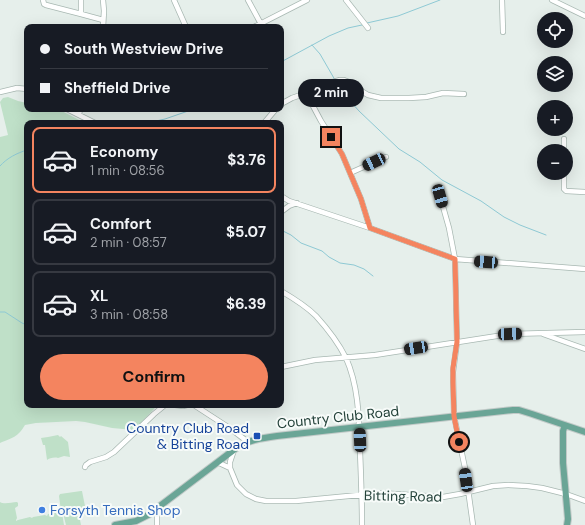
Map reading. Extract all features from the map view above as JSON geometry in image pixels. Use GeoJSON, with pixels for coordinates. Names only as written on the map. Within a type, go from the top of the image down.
{"type":"FeatureCollection","features":[{"type":"Feature","properties":{"kind":"main road","name":"Country Club Road"},"geometry":{"type":"LineString","coordinates":[[115,525],[136,521],[148,515],[235,449],[254,439],[504,410],[519,410],[585,432]]}},
{"type":"Feature","properties":{"kind":"main road"},"geometry":{"type":"LineString","coordinates":[[565,425],[563,431],[563,462],[568,525]]}},
{"type":"Feature","properties":{"kind":"street"},"geometry":{"type":"LineString","coordinates":[[43,0],[44,4],[46,5],[103,20]]}},
{"type":"Feature","properties":{"kind":"street"},"geometry":{"type":"LineString","coordinates":[[81,0],[81,14]]}},
{"type":"Feature","properties":{"kind":"street"},"geometry":{"type":"LineString","coordinates":[[103,0],[103,24]]}},
{"type":"Feature","properties":{"kind":"street"},"geometry":{"type":"LineString","coordinates":[[174,0],[185,24]]}},
{"type":"Feature","properties":{"kind":"street"},"geometry":{"type":"LineString","coordinates":[[248,0],[261,24],[307,0]]}},
{"type":"Feature","properties":{"kind":"street"},"geometry":{"type":"LineString","coordinates":[[346,0],[368,28]]}},
{"type":"Feature","properties":{"kind":"street"},"geometry":{"type":"LineString","coordinates":[[502,0],[503,32]]}},
{"type":"Feature","properties":{"kind":"street"},"geometry":{"type":"LineString","coordinates":[[552,0],[585,16]]}},
{"type":"Feature","properties":{"kind":"street"},"geometry":{"type":"LineString","coordinates":[[284,102],[336,81],[344,80],[368,95],[381,98],[414,98],[443,93],[464,94]]}},
{"type":"Feature","properties":{"kind":"street"},"geometry":{"type":"LineString","coordinates":[[0,92],[17,88],[24,89]]}},
{"type":"Feature","properties":{"kind":"street"},"geometry":{"type":"LineString","coordinates":[[306,93],[321,121],[342,154],[361,199],[370,228]]}},
{"type":"Feature","properties":{"kind":"street"},"geometry":{"type":"LineString","coordinates":[[73,112],[89,120]]}},
{"type":"Feature","properties":{"kind":"street"},"geometry":{"type":"LineString","coordinates":[[267,120],[273,112]]}},
{"type":"Feature","properties":{"kind":"street"},"geometry":{"type":"LineString","coordinates":[[564,139],[564,144]]}},
{"type":"Feature","properties":{"kind":"street"},"geometry":{"type":"LineString","coordinates":[[350,173],[386,156]]}},
{"type":"Feature","properties":{"kind":"street"},"geometry":{"type":"LineString","coordinates":[[564,180],[564,189],[566,191],[585,192]]}},
{"type":"Feature","properties":{"kind":"street"},"geometry":{"type":"LineString","coordinates":[[440,196],[449,228],[455,259],[457,342],[453,372],[454,416],[465,468],[473,525]]}},
{"type":"Feature","properties":{"kind":"street"},"geometry":{"type":"LineString","coordinates":[[284,198],[455,259],[585,269]]}},
{"type":"Feature","properties":{"kind":"street"},"geometry":{"type":"LineString","coordinates":[[284,210],[297,203]]}},
{"type":"Feature","properties":{"kind":"street"},"geometry":{"type":"LineString","coordinates":[[284,293],[305,306],[324,325],[346,358],[350,369],[358,403],[360,427],[362,525]]}},
{"type":"Feature","properties":{"kind":"street"},"geometry":{"type":"LineString","coordinates":[[284,366],[315,360],[397,352],[510,334],[585,332]]}},
{"type":"Feature","properties":{"kind":"street"},"geometry":{"type":"LineString","coordinates":[[540,333],[585,349]]}},
{"type":"Feature","properties":{"kind":"street"},"geometry":{"type":"LineString","coordinates":[[85,468],[90,462],[106,457],[114,452],[161,408]]}},
{"type":"Feature","properties":{"kind":"street"},"geometry":{"type":"LineString","coordinates":[[199,408],[248,442]]}},
{"type":"Feature","properties":{"kind":"street"},"geometry":{"type":"LineString","coordinates":[[217,462],[230,468],[235,449]]}},
{"type":"Feature","properties":{"kind":"street","name":"Bitting Road"},"geometry":{"type":"LineString","coordinates":[[230,468],[237,485],[244,492],[256,499],[266,501],[288,502],[380,493],[443,497],[493,486],[508,485],[532,487],[566,494],[585,501]]}},
{"type":"Feature","properties":{"kind":"street"},"geometry":{"type":"LineString","coordinates":[[157,525],[157,512],[159,507]]}},
{"type":"Feature","properties":{"kind":"green space"},"geometry":{"type":"Polygon","coordinates":[[[8,97],[24,102],[24,112],[64,112],[79,120],[24,120],[24,408],[155,408],[134,430],[112,428],[76,421],[36,423],[25,425],[17,435],[0,443],[0,137],[8,135],[0,102],[3,98],[8,97]]]}},
{"type":"Feature","properties":{"kind":"green space"},"geometry":{"type":"Polygon","coordinates":[[[58,435],[68,442],[70,457],[64,456],[47,460],[45,445],[43,445],[41,438],[58,435]]]}},
{"type":"Feature","properties":{"kind":"green space"},"geometry":{"type":"Polygon","coordinates":[[[82,491],[85,506],[77,509],[81,525],[66,525],[64,512],[61,511],[59,496],[60,494],[82,491]]]}},
{"type":"Feature","properties":{"kind":"green space"},"geometry":{"type":"Polygon","coordinates":[[[0,502],[18,503],[18,506],[15,508],[17,518],[16,521],[30,517],[47,516],[48,514],[60,512],[62,513],[64,525],[0,525],[0,502]]]}},
{"type":"Feature","properties":{"kind":"waterway"},"geometry":{"type":"LineString","coordinates":[[367,23],[398,16],[440,0]]}},
{"type":"Feature","properties":{"kind":"waterway"},"geometry":{"type":"LineString","coordinates":[[284,60],[329,36],[348,28],[362,25]]}},
{"type":"Feature","properties":{"kind":"waterway"},"geometry":{"type":"LineString","coordinates":[[312,45],[320,54],[335,80]]}},
{"type":"Feature","properties":{"kind":"waterway"},"geometry":{"type":"LineString","coordinates":[[336,83],[359,111],[399,149],[420,162],[442,180],[481,201],[504,217],[546,235]]}},
{"type":"Feature","properties":{"kind":"waterway"},"geometry":{"type":"LineString","coordinates":[[160,120],[185,112]]}},
{"type":"Feature","properties":{"kind":"waterway"},"geometry":{"type":"LineString","coordinates":[[0,166],[12,156],[24,151]]}},
{"type":"Feature","properties":{"kind":"waterway"},"geometry":{"type":"LineString","coordinates":[[284,232],[301,243],[322,251],[340,263],[354,265],[364,269],[373,276]]}},
{"type":"Feature","properties":{"kind":"waterway"},"geometry":{"type":"LineString","coordinates":[[0,312],[5,312],[24,324]]}},
{"type":"Feature","properties":{"kind":"place","name":"Country Club Road & Bitting Road"},"geometry":{"type":"Point","coordinates":[257,436]}},
{"type":"Feature","properties":{"kind":"place","name":"Forsyth Tennis Shop"},"geometry":{"type":"Point","coordinates":[42,510]}},
{"type":"Feature","properties":{"kind":"route"},"geometry":{"type":"LineString","coordinates":[[331,137],[342,154],[361,199],[370,228],[455,259],[457,342],[453,368],[453,382],[454,416],[459,442]]}}]}
